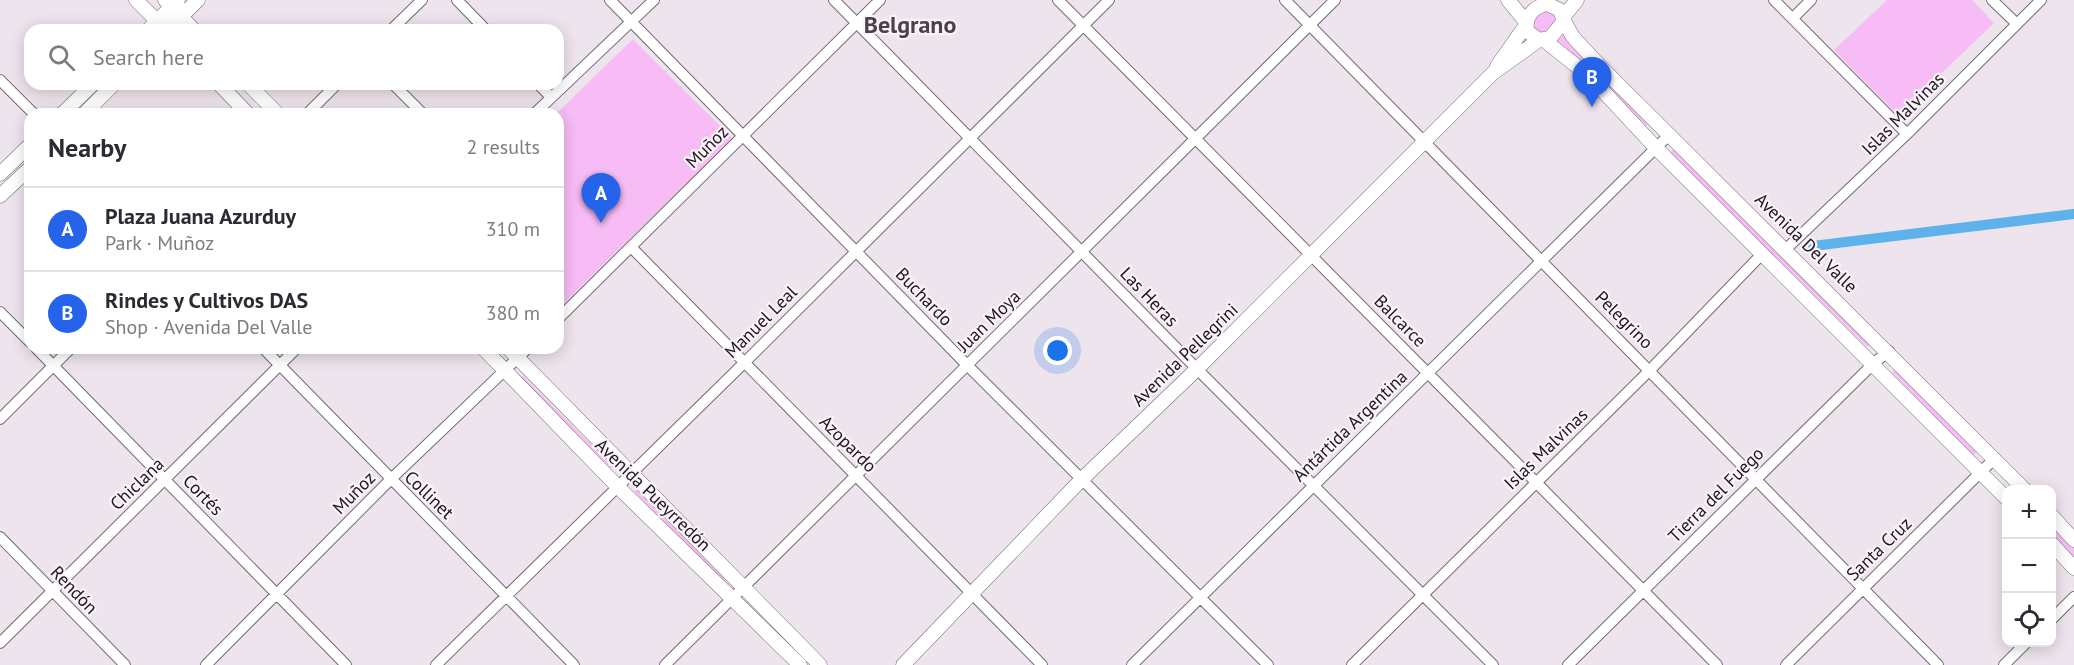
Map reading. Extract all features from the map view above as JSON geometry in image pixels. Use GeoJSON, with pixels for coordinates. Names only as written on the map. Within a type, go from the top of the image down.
{"type":"FeatureCollection","features":[{"type":"Feature","properties":{"kind":"main road"},"geometry":{"type":"LineString","coordinates":[[136,0],[157,24]]}},
{"type":"Feature","properties":{"kind":"main road"},"geometry":{"type":"LineString","coordinates":[[163,24],[174,6],[198,0]]}},
{"type":"Feature","properties":{"kind":"main road"},"geometry":{"type":"LineString","coordinates":[[1508,0],[1526,24],[1527,31],[1589,76],[1656,148],[2002,493]]}},
{"type":"Feature","properties":{"kind":"main road"},"geometry":{"type":"LineString","coordinates":[[1542,40],[1557,32],[1577,0]]}},
{"type":"Feature","properties":{"kind":"main road"},"geometry":{"type":"LineString","coordinates":[[1526,24],[1535,9],[1549,2],[1560,10],[1564,19]]}},
{"type":"Feature","properties":{"kind":"main road"},"geometry":{"type":"LineString","coordinates":[[174,6],[189,24]]}},
{"type":"Feature","properties":{"kind":"main road","name":"Avenida Del Valle"},"geometry":{"type":"LineString","coordinates":[[1564,19],[1573,37],[1669,135],[1889,351],[2021,485]]}},
{"type":"Feature","properties":{"kind":"main road","name":"Avenida Pellegrini"},"geometry":{"type":"LineString","coordinates":[[903,665],[972,596],[1081,480],[1197,369],[1424,144],[1493,73],[1526,24]]}},
{"type":"Feature","properties":{"kind":"main road","name":"Avenida Pellegrini"},"geometry":{"type":"LineString","coordinates":[[1493,73],[1542,40]]}},
{"type":"Feature","properties":{"kind":"main road"},"geometry":{"type":"LineString","coordinates":[[68,108],[87,90]]}},
{"type":"Feature","properties":{"kind":"main road"},"geometry":{"type":"LineString","coordinates":[[90,108],[108,90]]}},
{"type":"Feature","properties":{"kind":"main road"},"geometry":{"type":"LineString","coordinates":[[225,90],[242,108]]}},
{"type":"Feature","properties":{"kind":"main road"},"geometry":{"type":"LineString","coordinates":[[254,90],[272,108]]}},
{"type":"Feature","properties":{"kind":"main road"},"geometry":{"type":"LineString","coordinates":[[0,174],[24,151]]}},
{"type":"Feature","properties":{"kind":"main road"},"geometry":{"type":"LineString","coordinates":[[0,196],[24,174]]}},
{"type":"Feature","properties":{"kind":"main road","name":"Avenida Pueyrredón"},"geometry":{"type":"LineString","coordinates":[[489,354],[618,487],[800,665]]}},
{"type":"Feature","properties":{"kind":"main road","name":"Avenida Pueyrredón"},"geometry":{"type":"LineString","coordinates":[[514,354],[820,665]]}},
{"type":"Feature","properties":{"kind":"main road"},"geometry":{"type":"LineString","coordinates":[[2056,520],[2074,540]]}},
{"type":"Feature","properties":{"kind":"main road"},"geometry":{"type":"LineString","coordinates":[[2056,548],[2074,568]]}},
{"type":"Feature","properties":{"kind":"street"},"geometry":{"type":"LineString","coordinates":[[398,24],[422,0]]}},
{"type":"Feature","properties":{"kind":"street"},"geometry":{"type":"LineString","coordinates":[[457,0],[480,24]]}},
{"type":"Feature","properties":{"kind":"street","name":"Buchardo"},"geometry":{"type":"LineString","coordinates":[[610,0],[966,365],[1268,665]]}},
{"type":"Feature","properties":{"kind":"street"},"geometry":{"type":"LineString","coordinates":[[564,85],[654,0]]}},
{"type":"Feature","properties":{"kind":"street","name":"Las Heras"},"geometry":{"type":"LineString","coordinates":[[834,0],[1197,369],[1493,665]]}},
{"type":"Feature","properties":{"kind":"street","name":"Muñoz"},"geometry":{"type":"LineString","coordinates":[[564,313],[880,0]]}},
{"type":"Feature","properties":{"kind":"street","name":"Balcarce"},"geometry":{"type":"LineString","coordinates":[[1058,0],[1718,665]]}},
{"type":"Feature","properties":{"kind":"street","name":"Manuel Leal"},"geometry":{"type":"LineString","coordinates":[[436,665],[1109,0]]}},
{"type":"Feature","properties":{"kind":"street","name":"Pelegrino"},"geometry":{"type":"LineString","coordinates":[[1285,0],[1424,144],[1864,587],[1938,665]]}},
{"type":"Feature","properties":{"kind":"street","name":"Juan Moya"},"geometry":{"type":"LineString","coordinates":[[665,665],[745,588],[966,365],[1083,253],[1335,0]]}},
{"type":"Feature","properties":{"kind":"street"},"geometry":{"type":"LineString","coordinates":[[1774,0],[1907,134]]}},
{"type":"Feature","properties":{"kind":"street"},"geometry":{"type":"LineString","coordinates":[[1793,18],[1811,0]]}},
{"type":"Feature","properties":{"kind":"street"},"geometry":{"type":"LineString","coordinates":[[1992,0],[2017,24]]}},
{"type":"Feature","properties":{"kind":"street","name":"Islas Malvinas"},"geometry":{"type":"LineString","coordinates":[[1786,249],[1907,134],[2041,0]]}},
{"type":"Feature","properties":{"kind":"street"},"geometry":{"type":"LineString","coordinates":[[0,80],[28,108]]}},
{"type":"Feature","properties":{"kind":"street"},"geometry":{"type":"LineString","coordinates":[[313,108],[331,90]]}},
{"type":"Feature","properties":{"kind":"street"},"geometry":{"type":"LineString","coordinates":[[399,90],[417,108]]}},
{"type":"Feature","properties":{"kind":"street"},"geometry":{"type":"LineString","coordinates":[[544,90],[551,97]]}},
{"type":"Feature","properties":{"kind":"street"},"geometry":{"type":"LineString","coordinates":[[540,108],[559,90]]}},
{"type":"Feature","properties":{"kind":"street","name":"Antártida Argentina"},"geometry":{"type":"LineString","coordinates":[[1132,665],[1669,135]]}},
{"type":"Feature","properties":{"kind":"street","name":"Azopardo"},"geometry":{"type":"LineString","coordinates":[[631,247],[1042,665]]}},
{"type":"Feature","properties":{"kind":"street","name":"Islas Malvinas"},"geometry":{"type":"LineString","coordinates":[[1352,665],[1650,370],[1762,254]]}},
{"type":"Feature","properties":{"kind":"street"},"geometry":{"type":"LineString","coordinates":[[0,312],[24,336]]}},
{"type":"Feature","properties":{"kind":"street","name":"Tierra del Fuego"},"geometry":{"type":"LineString","coordinates":[[1568,665],[1756,478],[1889,351]]}},
{"type":"Feature","properties":{"kind":"street","name":"Cortés"},"geometry":{"type":"LineString","coordinates":[[42,354],[346,665]]}},
{"type":"Feature","properties":{"kind":"street"},"geometry":{"type":"LineString","coordinates":[[0,418],[65,354]]}},
{"type":"Feature","properties":{"kind":"street","name":"Collinet"},"geometry":{"type":"LineString","coordinates":[[269,354],[574,665]]}},
{"type":"Feature","properties":{"kind":"street","name":"Chiclana"},"geometry":{"type":"LineString","coordinates":[[0,643],[291,354]]}},
{"type":"Feature","properties":{"kind":"street","name":"Muñoz"},"geometry":{"type":"LineString","coordinates":[[206,665],[390,480],[522,354]]}},
{"type":"Feature","properties":{"kind":"street","name":"Santa Cruz"},"geometry":{"type":"LineString","coordinates":[[1786,665],[1995,458]]}},
{"type":"Feature","properties":{"kind":"street","name":"Rendón"},"geometry":{"type":"LineString","coordinates":[[0,537],[125,665]]}},
{"type":"Feature","properties":{"kind":"street"},"geometry":{"type":"LineString","coordinates":[[2056,615],[2074,597]]}},
{"type":"Feature","properties":{"kind":"street"},"geometry":{"type":"LineString","coordinates":[[2004,665],[2022,647]]}},
{"type":"Feature","properties":{"kind":"shaded area"},"geometry":{"type":"Polygon","coordinates":[[[1887,0],[1972,0],[1994,23],[1898,115],[1834,50],[1887,0]]]}},
{"type":"Feature","properties":{"kind":"shaded area"},"geometry":{"type":"Polygon","coordinates":[[[1550,9],[1557,18],[1553,26],[1541,33],[1532,29],[1535,16],[1550,9]]]}},
{"type":"Feature","properties":{"kind":"shaded area"},"geometry":{"type":"Polygon","coordinates":[[[1564,34],[1570,45],[1648,124],[1644,128],[1565,48],[1555,43],[1564,34]]]}},
{"type":"Feature","properties":{"kind":"shaded area"},"geometry":{"type":"Polygon","coordinates":[[[633,39],[732,138],[564,303],[564,108],[562,108],[633,39]]]}},
{"type":"Feature","properties":{"kind":"shaded area"},"geometry":{"type":"Polygon","coordinates":[[[1674,149],[1871,343],[1867,347],[1670,153],[1674,149]]]}},
{"type":"Feature","properties":{"kind":"shaded area"},"geometry":{"type":"Polygon","coordinates":[[[1896,369],[1977,452],[1973,456],[1892,372],[1896,369]]]}},
{"type":"Feature","properties":{"kind":"shaded area"},"geometry":{"type":"Polygon","coordinates":[[[523,376],[613,467],[611,468],[521,378],[523,376]]]}},
{"type":"Feature","properties":{"kind":"shaded area"},"geometry":{"type":"Polygon","coordinates":[[[636,489],[726,580],[724,582],[634,491],[636,489]]]}},
{"type":"Feature","properties":{"kind":"shaded area"},"geometry":{"type":"Polygon","coordinates":[[[2056,529],[2074,548],[2074,557],[2056,538],[2056,529]]]}},
{"type":"Feature","properties":{"kind":"waterway"},"geometry":{"type":"LineString","coordinates":[[1813,246],[2074,214]]}},
{"type":"Feature","properties":{"kind":"place","name":"Rindes y Cultivos DAS"},"geometry":{"type":"Point","coordinates":[1592,107]}},
{"type":"Feature","properties":{"kind":"place","name":"Plaza Juana Azurduy"},"geometry":{"type":"Point","coordinates":[601,223]}},
{"type":"Feature","properties":{"kind":"district","name":"Belgrano"},"geometry":{"type":"Point","coordinates":[910,25]}}]}
